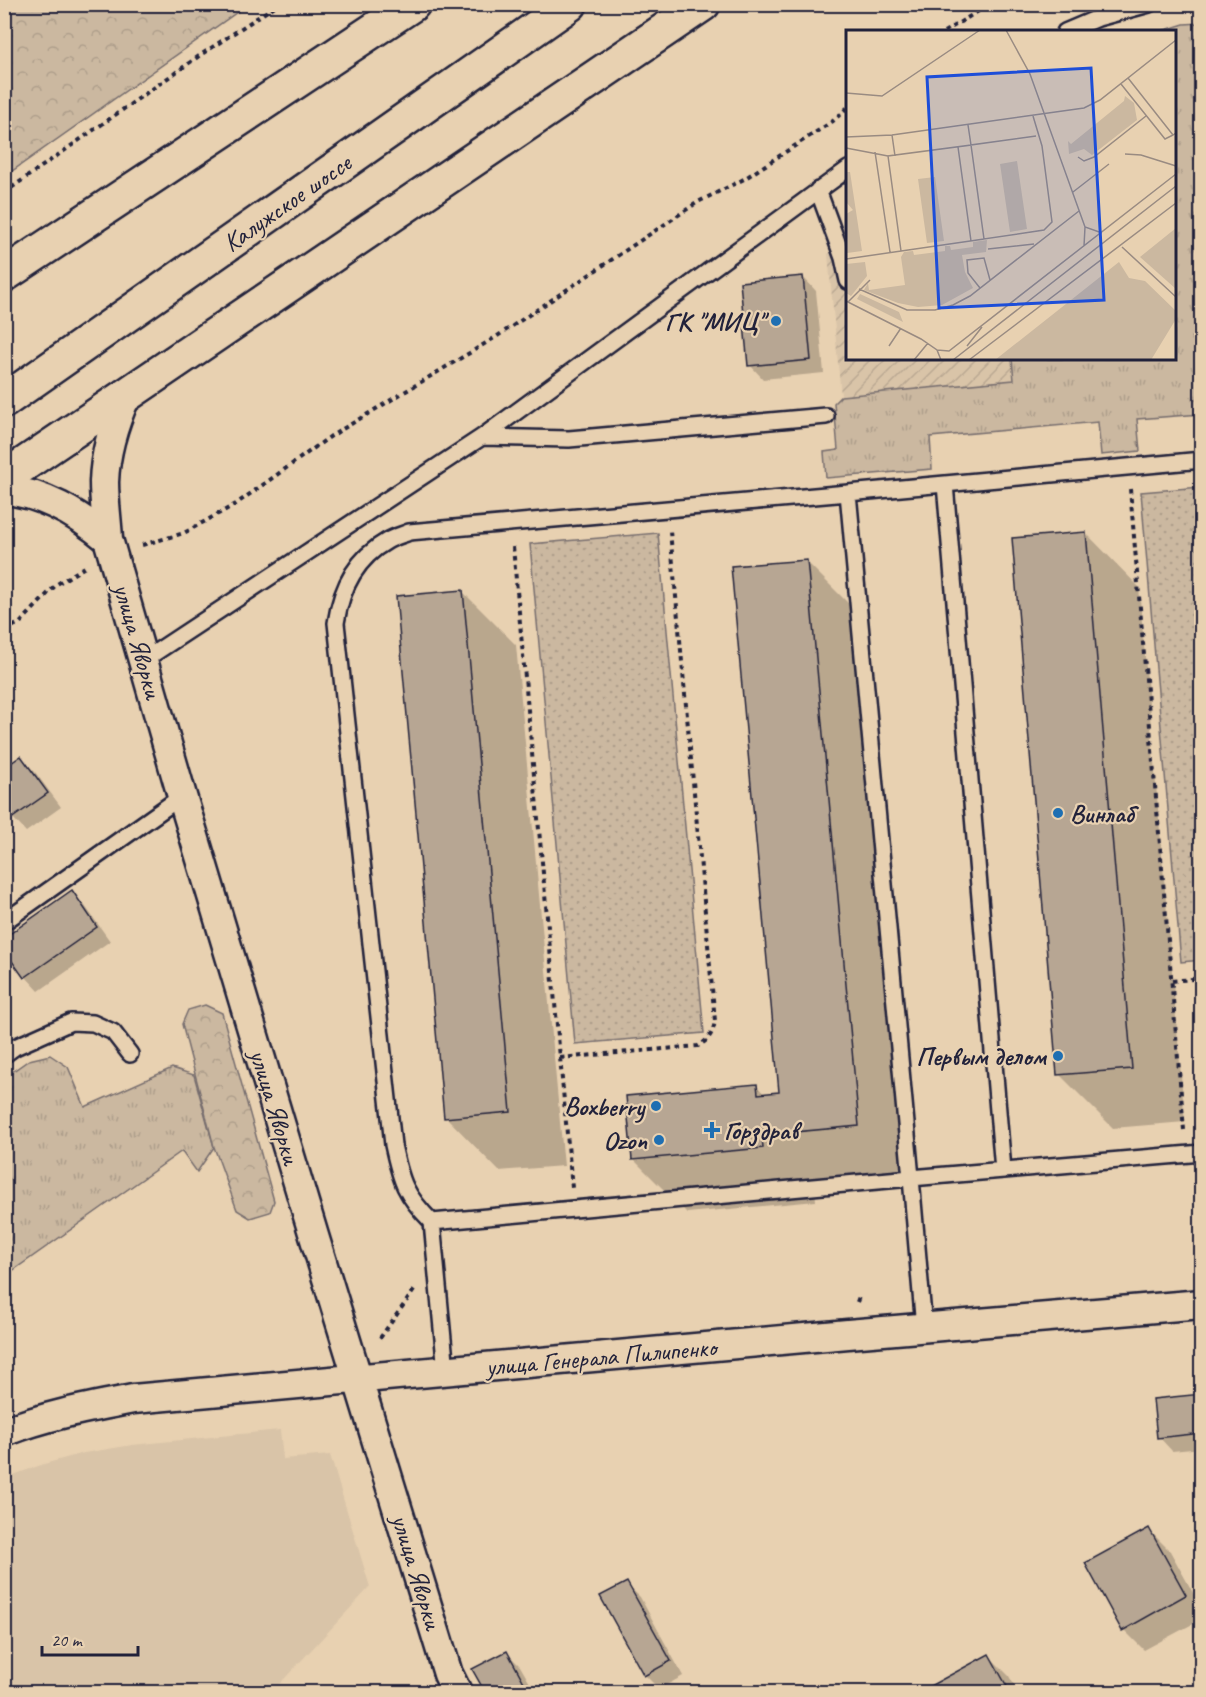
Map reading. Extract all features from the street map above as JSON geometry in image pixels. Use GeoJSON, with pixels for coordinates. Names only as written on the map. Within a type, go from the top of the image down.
{"type":"FeatureCollection","features":[{"type":"Feature","properties":{"kind":"main road"},"geometry":{"type":"LineString","coordinates":[[4,275],[413,4]]}},
{"type":"Feature","properties":{"kind":"main road","name":"Калужское шоссе"},"geometry":{"type":"LineString","coordinates":[[4,401],[570,4]]}},
{"type":"Feature","properties":{"kind":"main road"},"geometry":{"type":"LineString","coordinates":[[4,478],[703,4]]}},
{"type":"Feature","properties":{"kind":"street","name":"улица Яворки"},"geometry":{"type":"LineString","coordinates":[[126,396],[112,431],[106,456],[101,550],[144,660],[182,796],[358,1379],[453,1683]]}},
{"type":"Feature","properties":{"kind":"street"},"geometry":{"type":"LineString","coordinates":[[4,490],[16,491],[76,514],[101,550]]}},
{"type":"Feature","properties":{"kind":"street","name":"улица Генерала Пилипенко"},"geometry":{"type":"LineString","coordinates":[[4,1432],[70,1411],[133,1400],[1202,1304]]}},
{"type":"Feature","properties":{"kind":"lane"},"geometry":{"type":"LineString","coordinates":[[1070,30],[1098,18],[1149,4]]}},
{"type":"Feature","properties":{"kind":"lane"},"geometry":{"type":"LineString","coordinates":[[144,660],[482,437],[846,170]]}},
{"type":"Feature","properties":{"kind":"lane"},"geometry":{"type":"LineString","coordinates":[[818,190],[846,272]]}},
{"type":"Feature","properties":{"kind":"lane"},"geometry":{"type":"LineString","coordinates":[[482,437],[569,439],[826,416]]}},
{"type":"Feature","properties":{"kind":"lane"},"geometry":{"type":"LineString","coordinates":[[446,1371],[432,1222],[418,1209],[407,1192],[400,1178],[393,1145],[336,623],[339,603],[346,584],[356,568],[369,554],[387,541],[409,532],[1202,460]]}},
{"type":"Feature","properties":{"kind":"lane"},"geometry":{"type":"LineString","coordinates":[[945,484],[1003,1170]]}},
{"type":"Feature","properties":{"kind":"lane"},"geometry":{"type":"LineString","coordinates":[[848,492],[924,1328]]}},
{"type":"Feature","properties":{"kind":"lane"},"geometry":{"type":"LineString","coordinates":[[4,922],[182,796]]}},
{"type":"Feature","properties":{"kind":"lane"},"geometry":{"type":"LineString","coordinates":[[4,1055],[24,1043],[71,1022],[93,1023],[113,1032],[130,1054]]}},
{"type":"Feature","properties":{"kind":"lane"},"geometry":{"type":"LineString","coordinates":[[432,1222],[1194,1154]]}},
{"type":"Feature","properties":{"kind":"path"},"geometry":{"type":"LineString","coordinates":[[4,193],[202,54],[278,4]]}},
{"type":"Feature","properties":{"kind":"path"},"geometry":{"type":"LineString","coordinates":[[947,30],[990,4]]}},
{"type":"Feature","properties":{"kind":"path"},"geometry":{"type":"LineString","coordinates":[[137,546],[184,533],[236,504],[331,436],[496,337],[698,202],[744,178],[833,121],[846,109]]}},
{"type":"Feature","properties":{"kind":"path"},"geometry":{"type":"LineString","coordinates":[[1128,467],[1172,981],[1194,1154]]}},
{"type":"Feature","properties":{"kind":"path"},"geometry":{"type":"LineString","coordinates":[[560,1059],[698,1046],[705,1042],[714,1030],[668,509]]}},
{"type":"Feature","properties":{"kind":"path"},"geometry":{"type":"LineString","coordinates":[[511,523],[574,1209]]}},
{"type":"Feature","properties":{"kind":"path"},"geometry":{"type":"LineString","coordinates":[[4,630],[20,623],[57,584],[101,550]]}},
{"type":"Feature","properties":{"kind":"path"},"geometry":{"type":"LineString","coordinates":[[1172,981],[1202,978]]}},
{"type":"Feature","properties":{"kind":"path"},"geometry":{"type":"LineString","coordinates":[[380,1338],[436,1258]]}},
{"type":"Feature","properties":{"kind":"shaded area"},"geometry":{"type":"Polygon","coordinates":[[[846,241],[846,360],[1012,360],[1014,380],[841,396],[828,254],[846,241]]]}},
{"type":"Feature","properties":{"kind":"shaded area"},"geometry":{"type":"Polygon","coordinates":[[[280,1430],[283,1459],[330,1455],[370,1587],[272,1692],[5,1692],[5,1478],[84,1453],[132,1445],[280,1430]]]}},
{"type":"Feature","properties":{"kind":"green space"},"geometry":{"type":"Polygon","coordinates":[[[5,4],[247,4],[247,5],[5,176],[5,4]]]}},
{"type":"Feature","properties":{"kind":"green space"},"geometry":{"type":"Polygon","coordinates":[[[1201,23],[1201,414],[1137,419],[1140,451],[1101,455],[1098,422],[930,437],[932,469],[826,478],[824,452],[838,450],[834,403],[841,396],[1014,380],[1012,360],[1176,360],[1176,30],[1165,30],[1184,24],[1201,23]]]}},
{"type":"Feature","properties":{"kind":"green space"},"geometry":{"type":"Polygon","coordinates":[[[1201,487],[1202,960],[1181,962],[1141,492],[1201,487]]]}},
{"type":"Feature","properties":{"kind":"green space"},"geometry":{"type":"Polygon","coordinates":[[[658,533],[704,1033],[575,1044],[530,544],[658,533]]]}},
{"type":"Feature","properties":{"kind":"green space"},"geometry":{"type":"Polygon","coordinates":[[[205,1005],[222,1013],[274,1201],[270,1212],[250,1218],[237,1210],[214,1147],[182,1024],[188,1010],[205,1005]]]}},
{"type":"Feature","properties":{"kind":"green space"},"geometry":{"type":"Polygon","coordinates":[[[50,1055],[68,1067],[85,1107],[172,1068],[194,1075],[214,1147],[197,1172],[182,1151],[5,1276],[5,1077],[29,1060],[50,1055]]]}},
{"type":"Feature","properties":{"kind":"building","name":"ГК \"МИЦ\""},"geometry":{"type":"Polygon","coordinates":[[[803,276],[811,360],[748,366],[740,282],[803,276]]]}},
{"type":"Feature","properties":{"kind":"building"},"geometry":{"type":"Polygon","coordinates":[[[1086,532],[1132,1069],[1057,1075],[1012,538],[1086,532]]]}},
{"type":"Feature","properties":{"kind":"building"},"geometry":{"type":"Polygon","coordinates":[[[807,560],[859,1126],[762,1135],[763,1148],[632,1160],[626,1096],[757,1084],[758,1094],[779,1092],[731,566],[807,560]]]}},
{"type":"Feature","properties":{"kind":"building"},"geometry":{"type":"Polygon","coordinates":[[[463,590],[511,1112],[444,1118],[396,596],[463,590]]]}},
{"type":"Feature","properties":{"kind":"building"},"geometry":{"type":"Polygon","coordinates":[[[21,756],[48,793],[11,819],[4,809],[4,768],[21,756]]]}},
{"type":"Feature","properties":{"kind":"building"},"geometry":{"type":"Polygon","coordinates":[[[72,890],[97,927],[24,978],[4,950],[4,938],[72,890]]]}},
{"type":"Feature","properties":{"kind":"building"},"geometry":{"type":"Polygon","coordinates":[[[1202,1394],[1202,1433],[1157,1438],[1153,1399],[1202,1394]]]}},
{"type":"Feature","properties":{"kind":"building"},"geometry":{"type":"Polygon","coordinates":[[[1149,1528],[1186,1595],[1122,1631],[1085,1563],[1149,1528]]]}},
{"type":"Feature","properties":{"kind":"building"},"geometry":{"type":"Polygon","coordinates":[[[627,1582],[671,1661],[644,1676],[600,1596],[627,1582]]]}},
{"type":"Feature","properties":{"kind":"building"},"geometry":{"type":"Polygon","coordinates":[[[507,1651],[527,1688],[518,1692],[485,1692],[472,1669],[507,1651]]]}},
{"type":"Feature","properties":{"kind":"building"},"geometry":{"type":"Polygon","coordinates":[[[989,1654],[1010,1692],[919,1692],[989,1654]]]}},
{"type":"Feature","properties":{"kind":"place","name":"ГК \"МИЦ\""},"geometry":{"type":"Point","coordinates":[776,321]}},
{"type":"Feature","properties":{"kind":"place","name":"Винлаб"},"geometry":{"type":"Point","coordinates":[1058,813]}},
{"type":"Feature","properties":{"kind":"place","name":"Первым делом"},"geometry":{"type":"Point","coordinates":[1058,1056]}},
{"type":"Feature","properties":{"kind":"place","name":"Boxberry"},"geometry":{"type":"Point","coordinates":[656,1106]}},
{"type":"Feature","properties":{"kind":"place","name":"Горздрав"},"geometry":{"type":"Point","coordinates":[712,1130]}},
{"type":"Feature","properties":{"kind":"place","name":"Ozon"},"geometry":{"type":"Point","coordinates":[659,1140]}}]}
